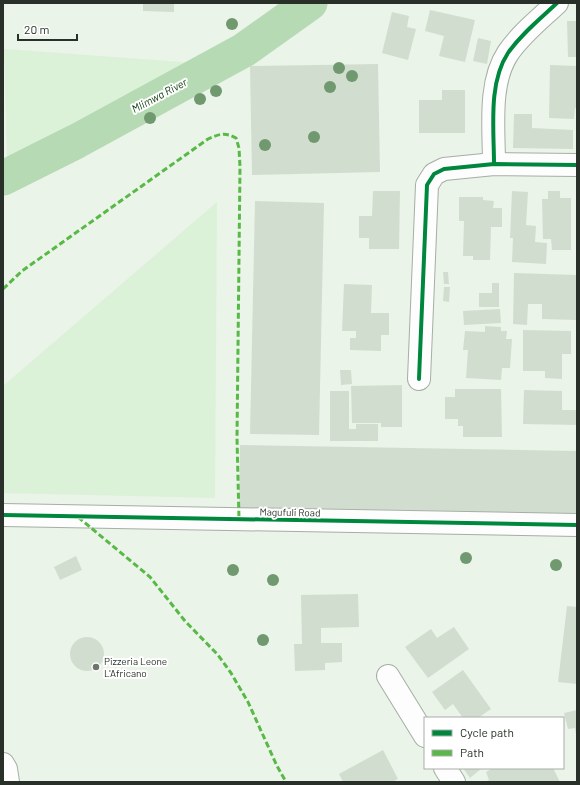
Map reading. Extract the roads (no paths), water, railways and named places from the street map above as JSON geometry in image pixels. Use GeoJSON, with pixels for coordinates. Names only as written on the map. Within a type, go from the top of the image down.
{"type":"FeatureCollection","features":[{"type":"Feature","properties":{"kind":"street"},"geometry":{"type":"LineString","coordinates":[[494,164],[494,101],[498,76],[507,54],[524,33],[557,3]]}},
{"type":"Feature","properties":{"kind":"street"},"geometry":{"type":"LineString","coordinates":[[419,379],[427,185],[434,174],[444,168],[494,164],[577,165]]}},
{"type":"Feature","properties":{"kind":"street","name":"Magufuli Road"},"geometry":{"type":"LineString","coordinates":[[3,514],[577,525]]}},
{"type":"Feature","properties":{"kind":"street"},"geometry":{"type":"LineString","coordinates":[[388,676],[424,734]]}},
{"type":"Feature","properties":{"kind":"street"},"geometry":{"type":"LineString","coordinates":[[3,764],[6,769],[8,782]]}},
{"type":"Feature","properties":{"kind":"street"},"geometry":{"type":"LineString","coordinates":[[446,769],[454,782]]}},
{"type":"Feature","properties":{"kind":"waterway","name":"Mlimwa River"},"geometry":{"type":"LineString","coordinates":[[3,178],[77,141],[244,50],[310,3]]}},
{"type":"Feature","properties":{"kind":"place","name":"Pizzeria Leone L'Africano"},"geometry":{"type":"Point","coordinates":[96,667]}}]}
